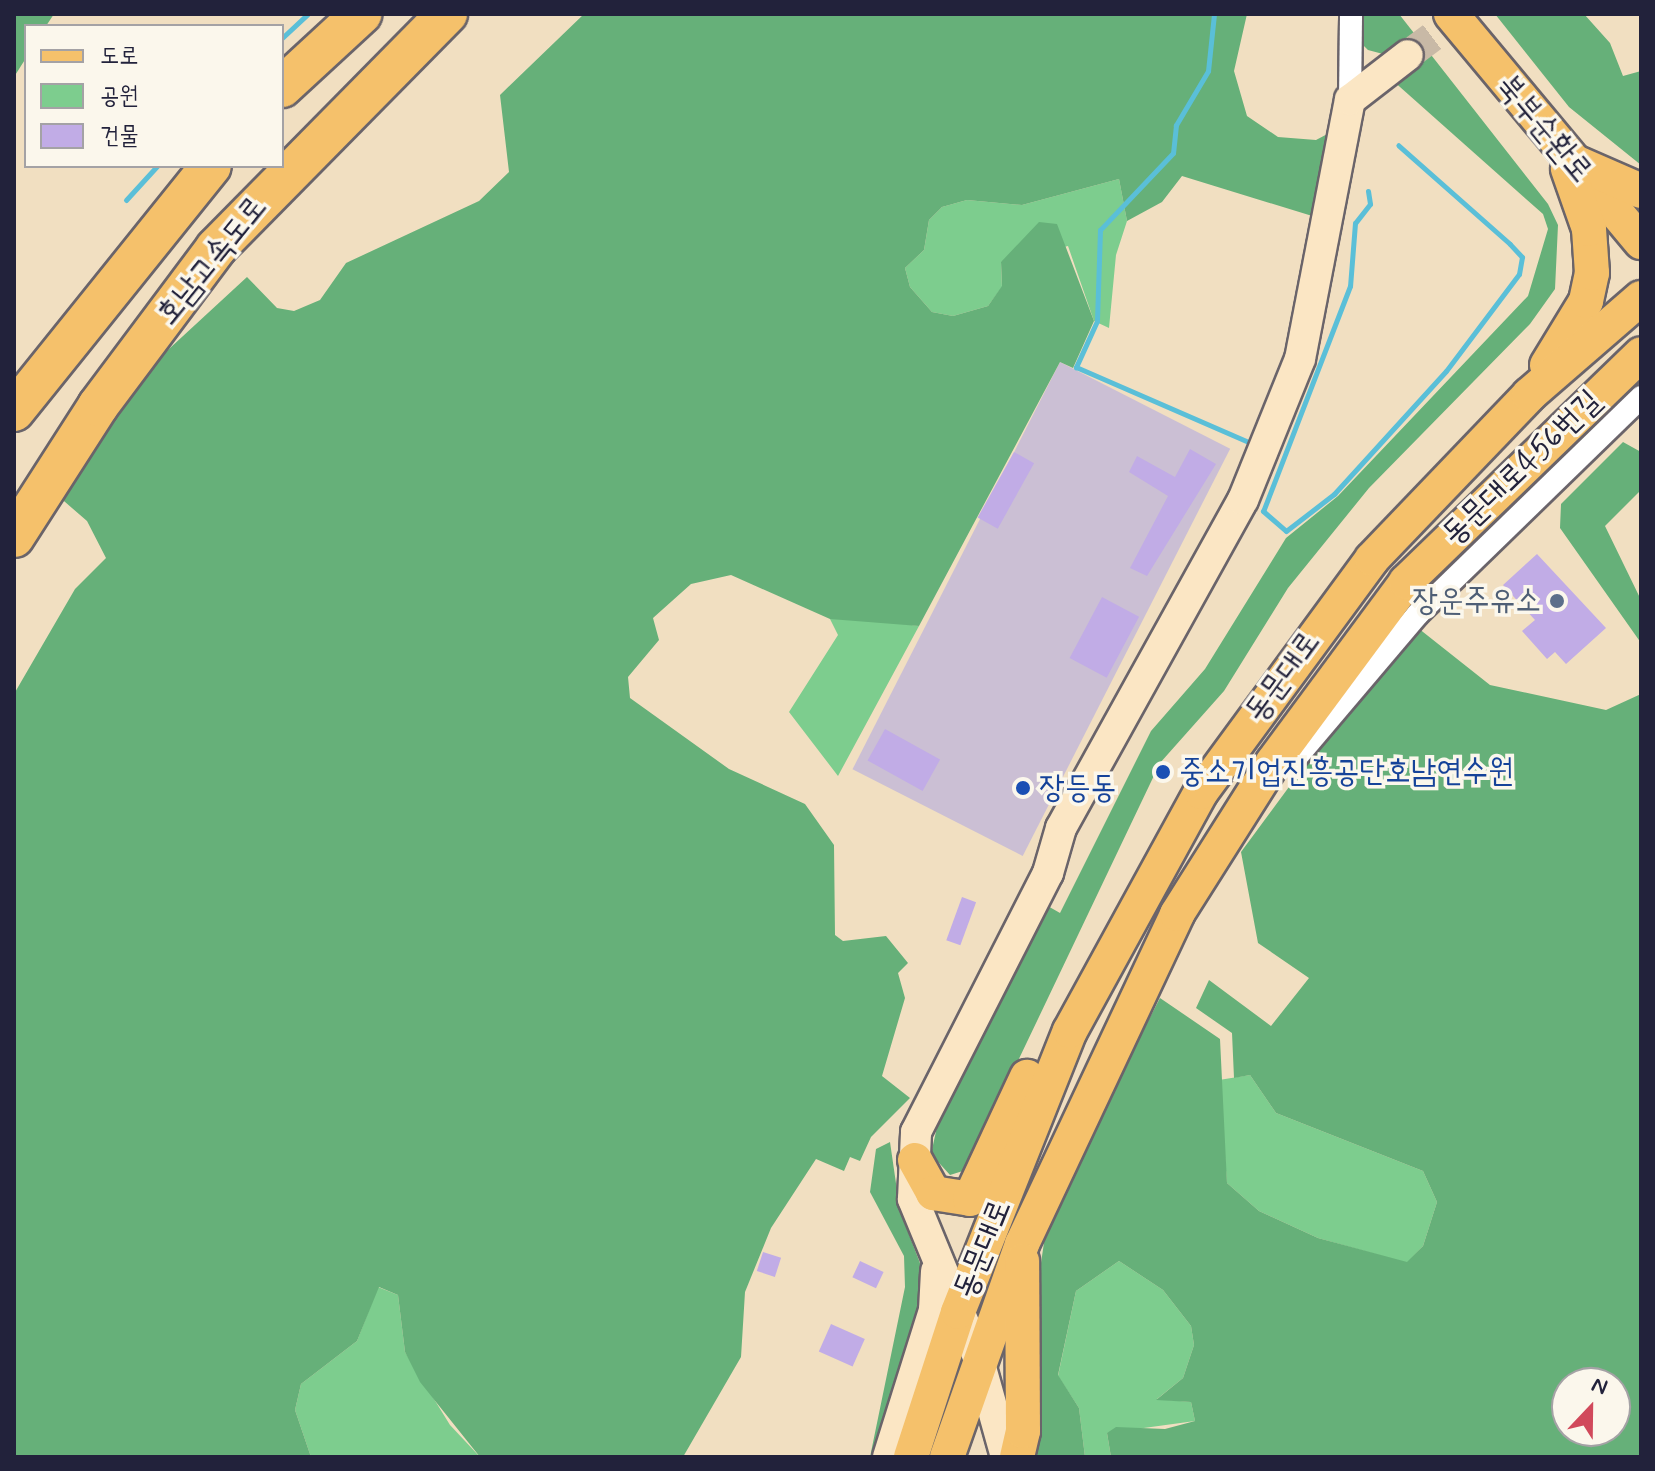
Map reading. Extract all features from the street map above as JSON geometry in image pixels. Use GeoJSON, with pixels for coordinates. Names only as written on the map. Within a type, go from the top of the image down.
{"type":"FeatureCollection","features":[{"type":"Feature","properties":{"kind":"highway"},"geometry":{"type":"LineString","coordinates":[[284,85],[361,14]]}},
{"type":"Feature","properties":{"kind":"highway","name":"호남고속도로"},"geometry":{"type":"LineString","coordinates":[[14,537],[98,406],[216,248],[447,14]]}},
{"type":"Feature","properties":{"kind":"highway","name":"호남고속도로"},"geometry":{"type":"LineString","coordinates":[[14,411],[209,168]]}},
{"type":"Feature","properties":{"kind":"main road","name":"북부순환로"},"geometry":{"type":"LineString","coordinates":[[1451,14],[1565,157],[1641,242]]}},
{"type":"Feature","properties":{"kind":"main road"},"geometry":{"type":"LineString","coordinates":[[1565,157],[1641,191]]}},
{"type":"Feature","properties":{"kind":"main road"},"geometry":{"type":"LineString","coordinates":[[1529,395],[1586,301],[1592,273],[1589,229],[1565,157]]}},
{"type":"Feature","properties":{"kind":"main road","name":"동문대로"},"geometry":{"type":"LineString","coordinates":[[911,1457],[958,1312],[1070,1031],[1127,917],[1247,726],[1343,594],[1529,395],[1641,298]]}},
{"type":"Feature","properties":{"kind":"main road","name":"동문대로"},"geometry":{"type":"LineString","coordinates":[[947,1457],[978,1357],[1022,1244],[1177,914],[1273,762],[1406,582],[1641,354]]}},
{"type":"Feature","properties":{"kind":"main road"},"geometry":{"type":"LineString","coordinates":[[915,1160],[933,1193],[970,1199],[1033,1064],[1070,1031]]}},
{"type":"Feature","properties":{"kind":"main road"},"geometry":{"type":"LineString","coordinates":[[1017,1457],[1023,1431],[1022,1244]]}},
{"type":"Feature","properties":{"kind":"street"},"geometry":{"type":"LineString","coordinates":[[958,1312],[913,1199],[915,1160],[925,1106],[1048,873],[1061,828],[1223,545],[1291,386],[1325,256],[1350,100],[1351,14]]}},
{"type":"Feature","properties":{"kind":"street"},"geometry":{"type":"LineString","coordinates":[[1350,100],[1408,55]]}},
{"type":"Feature","properties":{"kind":"street","name":"동문대로456번길"},"geometry":{"type":"LineString","coordinates":[[1154,964],[1191,922],[1263,799],[1382,653],[1641,397]]}},
{"type":"Feature","properties":{"kind":"street"},"geometry":{"type":"LineString","coordinates":[[888,1457],[934,1310],[936,1257]]}},
{"type":"Feature","properties":{"kind":"street","name":"동문대로"},"geometry":{"type":"LineString","coordinates":[[958,1312],[978,1357],[1006,1457]]}},
{"type":"Feature","properties":{"kind":"shaded area"},"geometry":{"type":"Polygon","coordinates":[[[1060,362],[1230,449],[1023,856],[853,769],[1060,362]]]}},
{"type":"Feature","properties":{"kind":"green space"},"geometry":{"type":"Polygon","coordinates":[[[14,14],[54,14],[47,24],[24,24],[24,61],[14,77],[14,14]]]}},
{"type":"Feature","properties":{"kind":"green space"},"geometry":{"type":"Polygon","coordinates":[[[584,14],[1247,14],[1234,71],[1247,116],[1278,137],[1316,140],[1335,130],[1322,219],[1182,176],[1162,202],[1127,221],[1119,179],[1022,205],[967,200],[942,207],[929,220],[924,250],[905,268],[910,287],[932,312],[953,316],[988,306],[1002,286],[1001,262],[1039,222],[1057,224],[1094,321],[1073,368],[1060,362],[919,626],[830,619],[731,575],[691,584],[653,618],[659,640],[628,677],[630,698],[729,769],[805,804],[834,845],[835,935],[843,941],[886,936],[908,963],[898,973],[905,998],[882,1076],[910,1098],[871,1137],[860,1161],[850,1157],[844,1171],[816,1159],[771,1228],[745,1292],[741,1357],[683,1457],[480,1457],[420,1382],[405,1352],[398,1295],[379,1287],[357,1341],[301,1384],[295,1410],[311,1457],[14,1457],[14,694],[75,589],[106,558],[87,521],[57,495],[144,372],[247,277],[277,308],[294,311],[320,300],[346,263],[479,201],[509,172],[500,95],[584,14]]]}},
{"type":"Feature","properties":{"kind":"green space"},"geometry":{"type":"Polygon","coordinates":[[[1358,14],[1399,14],[1548,204],[1558,225],[1555,289],[1530,324],[1369,488],[1288,588],[1224,691],[1160,763],[966,1170],[950,1175],[931,1154],[939,1118],[1046,905],[1060,913],[1151,731],[1205,669],[1286,538],[1338,496],[1528,296],[1548,229],[1543,214],[1391,79],[1405,44],[1383,54],[1368,50],[1358,40],[1358,14]]]}},
{"type":"Feature","properties":{"kind":"green space"},"geometry":{"type":"Polygon","coordinates":[[[1495,14],[1584,14],[1610,43],[1623,76],[1641,71],[1641,165],[1569,107],[1495,14]]]}},
{"type":"Feature","properties":{"kind":"green space"},"geometry":{"type":"Polygon","coordinates":[[[1119,179],[1127,221],[1116,255],[1109,328],[1094,321],[1068,246],[1001,262],[1002,287],[988,306],[953,316],[932,312],[910,287],[905,268],[924,250],[929,220],[942,207],[967,200],[1022,205],[1119,179]]]}},
{"type":"Feature","properties":{"kind":"green space"},"geometry":{"type":"Polygon","coordinates":[[[1623,442],[1641,452],[1641,490],[1605,526],[1641,600],[1641,643],[1560,528],[1561,504],[1623,442]]]}},
{"type":"Feature","properties":{"kind":"green space"},"geometry":{"type":"Polygon","coordinates":[[[843,616],[919,626],[838,776],[789,712],[838,635],[830,619],[843,616]]]}},
{"type":"Feature","properties":{"kind":"green space"},"geometry":{"type":"Polygon","coordinates":[[[1418,628],[1490,685],[1606,710],[1641,694],[1641,1457],[1111,1457],[1107,1433],[1116,1427],[1165,1429],[1195,1421],[1191,1402],[1156,1400],[1183,1378],[1194,1345],[1191,1326],[1163,1290],[1119,1261],[1076,1291],[1058,1375],[1079,1408],[1085,1457],[1035,1457],[1025,1373],[1048,1215],[1160,998],[1220,1039],[1227,1183],[1259,1211],[1318,1238],[1407,1262],[1423,1246],[1437,1202],[1423,1171],[1276,1113],[1250,1075],[1234,1078],[1232,1033],[1196,1008],[1209,980],[1271,1026],[1309,978],[1258,943],[1241,852],[1342,715],[1418,628]]]}},
{"type":"Feature","properties":{"kind":"green space"},"geometry":{"type":"Polygon","coordinates":[[[1250,1075],[1276,1113],[1423,1171],[1437,1202],[1423,1246],[1407,1263],[1318,1238],[1259,1211],[1227,1183],[1219,1080],[1250,1075]]]}},
{"type":"Feature","properties":{"kind":"green space"},"geometry":{"type":"Polygon","coordinates":[[[890,1142],[900,1211],[923,1271],[924,1308],[879,1457],[870,1457],[905,1287],[904,1256],[870,1192],[876,1149],[890,1142]]]}},
{"type":"Feature","properties":{"kind":"green space"},"geometry":{"type":"Polygon","coordinates":[[[1119,1261],[1163,1290],[1191,1326],[1194,1345],[1183,1378],[1157,1399],[1191,1402],[1195,1421],[1107,1433],[1111,1457],[1085,1457],[1079,1408],[1058,1376],[1076,1291],[1119,1261]]]}},
{"type":"Feature","properties":{"kind":"green space"},"geometry":{"type":"Polygon","coordinates":[[[378,1287],[398,1295],[405,1352],[450,1425],[480,1457],[311,1457],[295,1410],[301,1384],[357,1341],[378,1287]]]}},
{"type":"Feature","properties":{"kind":"building"},"geometry":{"type":"Polygon","coordinates":[[[1190,449],[1216,464],[1147,576],[1130,568],[1168,496],[1129,472],[1137,456],[1175,477],[1190,449]]]}},
{"type":"Feature","properties":{"kind":"building"},"geometry":{"type":"Polygon","coordinates":[[[1014,452],[1034,463],[998,529],[978,518],[1014,452]]]}},
{"type":"Feature","properties":{"kind":"building"},"geometry":{"type":"Polygon","coordinates":[[[1537,554],[1606,628],[1566,664],[1555,652],[1547,659],[1522,631],[1535,620],[1503,585],[1537,554]]]}},
{"type":"Feature","properties":{"kind":"building"},"geometry":{"type":"Polygon","coordinates":[[[1102,597],[1139,617],[1107,678],[1070,658],[1102,597]]]}},
{"type":"Feature","properties":{"kind":"building"},"geometry":{"type":"Polygon","coordinates":[[[885,729],[940,760],[923,791],[868,760],[885,729]]]}},
{"type":"Feature","properties":{"kind":"building"},"geometry":{"type":"Polygon","coordinates":[[[962,897],[976,902],[960,945],[946,940],[962,897]]]}},
{"type":"Feature","properties":{"kind":"building"},"geometry":{"type":"Polygon","coordinates":[[[763,1252],[781,1258],[775,1277],[757,1271],[763,1252]]]}},
{"type":"Feature","properties":{"kind":"building"},"geometry":{"type":"Polygon","coordinates":[[[860,1261],[884,1272],[876,1288],[852,1277],[860,1261]]]}},
{"type":"Feature","properties":{"kind":"building"},"geometry":{"type":"Polygon","coordinates":[[[831,1324],[865,1339],[853,1366],[819,1351],[831,1324]]]}},
{"type":"Feature","properties":{"kind":"waterway"},"geometry":{"type":"LineString","coordinates":[[284,36],[308,14]]}},
{"type":"Feature","properties":{"kind":"waterway"},"geometry":{"type":"LineString","coordinates":[[1214,14],[1208,71],[1176,125],[1173,153],[1100,230],[1097,321],[1076,367],[1255,445]]}},
{"type":"Feature","properties":{"kind":"waterway"},"geometry":{"type":"LineString","coordinates":[[1368,191],[1370,204],[1355,223],[1350,286],[1263,511],[1286,531],[1334,494],[1446,371],[1519,274],[1522,257],[1510,244],[1398,145]]}},
{"type":"Feature","properties":{"kind":"waterway"},"geometry":{"type":"LineString","coordinates":[[126,200],[155,168]]}},
{"type":"Feature","properties":{"kind":"tunnel"},"geometry":{"type":"LineString","coordinates":[[1408,55],[1463,14]]}},
{"type":"Feature","properties":{"kind":"place","name":"장운주유소"},"geometry":{"type":"Point","coordinates":[1557,601]}},
{"type":"Feature","properties":{"kind":"place","name":"중소기업진흥공단호남연수원"},"geometry":{"type":"Point","coordinates":[1163,772]}},
{"type":"Feature","properties":{"kind":"place","name":"장등동"},"geometry":{"type":"Point","coordinates":[1023,788]}}]}
